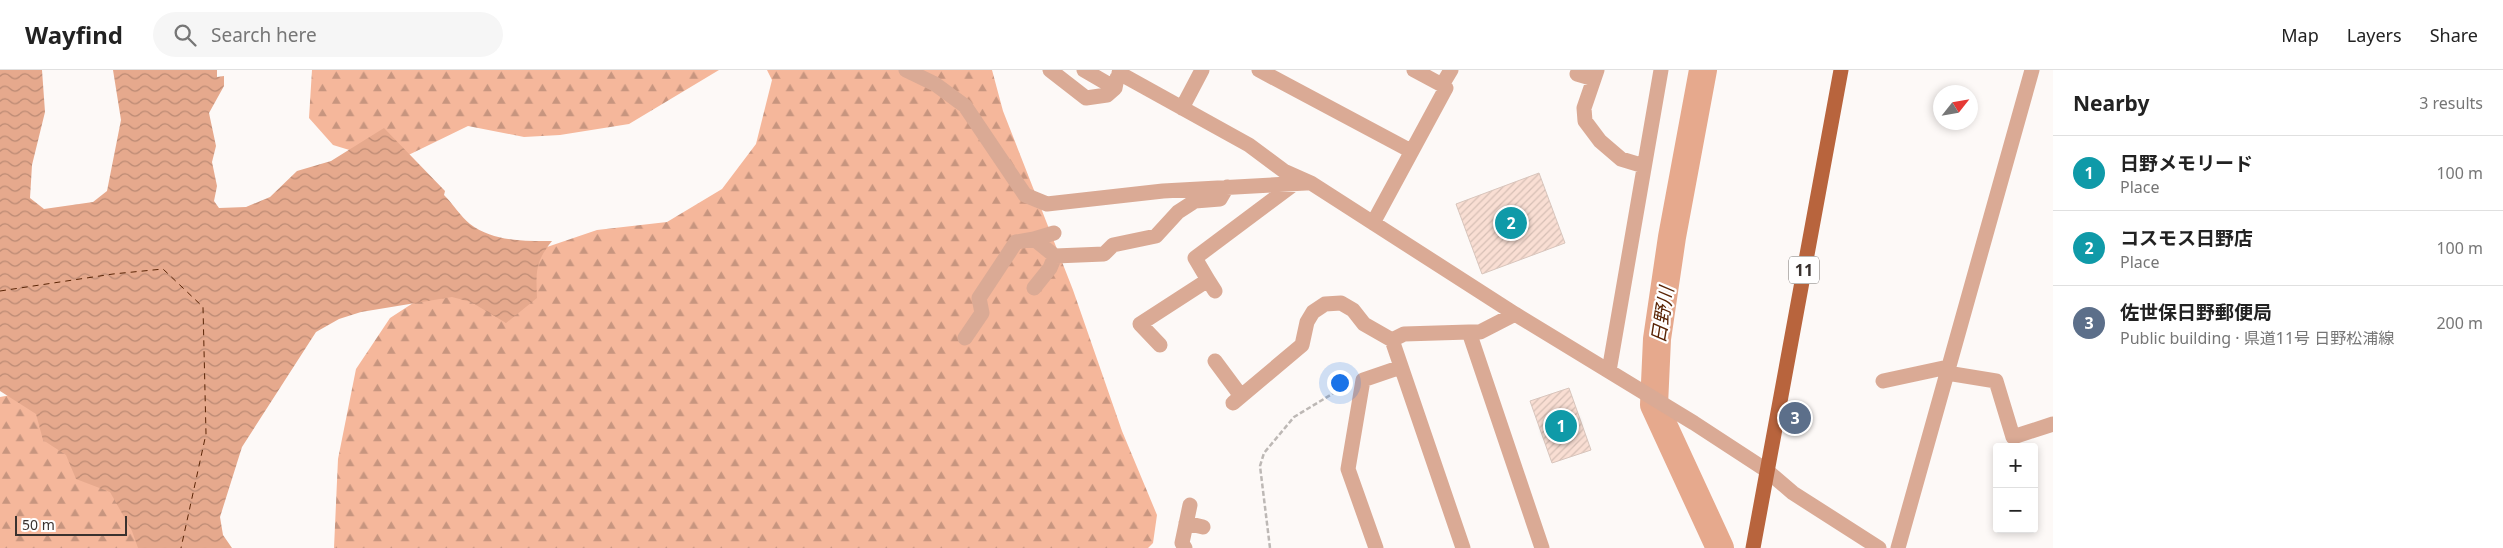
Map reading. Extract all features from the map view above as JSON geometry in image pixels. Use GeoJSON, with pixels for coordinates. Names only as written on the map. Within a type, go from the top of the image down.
{"type":"FeatureCollection","features":[{"type":"Feature","properties":{"kind":"main road","name":"11"},"geometry":{"type":"LineString","coordinates":[[1753,548],[1841,70]]}},
{"type":"Feature","properties":{"kind":"street"},"geometry":{"type":"LineString","coordinates":[[906,70],[935,84],[965,106],[1025,195],[1047,204],[1163,191],[1310,183]]}},
{"type":"Feature","properties":{"kind":"street"},"geometry":{"type":"LineString","coordinates":[[1050,70],[1086,98],[1107,94],[1118,77]]}},
{"type":"Feature","properties":{"kind":"street"},"geometry":{"type":"LineString","coordinates":[[1084,70],[1118,77],[1182,108],[1249,145],[1284,171],[1310,183],[1515,314],[1694,423],[1766,470],[1794,493],[1879,548]]}},
{"type":"Feature","properties":{"kind":"street"},"geometry":{"type":"LineString","coordinates":[[1182,108],[1202,70]]}},
{"type":"Feature","properties":{"kind":"street"},"geometry":{"type":"LineString","coordinates":[[1259,70],[1411,151]]}},
{"type":"Feature","properties":{"kind":"street"},"geometry":{"type":"LineString","coordinates":[[1372,223],[1446,88],[1414,70]]}},
{"type":"Feature","properties":{"kind":"street"},"geometry":{"type":"LineString","coordinates":[[1442,85],[1451,70]]}},
{"type":"Feature","properties":{"kind":"street"},"geometry":{"type":"LineString","coordinates":[[1610,371],[1661,70]]}},
{"type":"Feature","properties":{"kind":"street"},"geometry":{"type":"LineString","coordinates":[[1898,548],[2032,70]]}},
{"type":"Feature","properties":{"kind":"street"},"geometry":{"type":"LineString","coordinates":[[1577,74],[1595,75],[1584,108],[1585,121],[1600,141],[1620,159],[1644,166]]}},
{"type":"Feature","properties":{"kind":"street"},"geometry":{"type":"LineString","coordinates":[[1160,345],[1140,324],[1211,285],[1195,258],[1294,184]]}},
{"type":"Feature","properties":{"kind":"street"},"geometry":{"type":"LineString","coordinates":[[1034,239],[1055,256],[1104,254],[1113,245],[1156,236],[1178,212],[1195,201],[1220,199],[1227,187]]}},
{"type":"Feature","properties":{"kind":"street"},"geometry":{"type":"LineString","coordinates":[[965,338],[982,313],[978,298],[1016,242],[1054,233]]}},
{"type":"Feature","properties":{"kind":"street"},"geometry":{"type":"LineString","coordinates":[[1034,288],[1050,268],[1055,256]]}},
{"type":"Feature","properties":{"kind":"street"},"geometry":{"type":"LineString","coordinates":[[1216,361],[1237,399],[1302,345],[1307,322],[1314,312],[1325,304],[1340,303],[1353,310],[1364,324],[1392,340],[1463,548]]}},
{"type":"Feature","properties":{"kind":"street"},"geometry":{"type":"LineString","coordinates":[[1392,340],[1404,334],[1480,332],[1515,314]]}},
{"type":"Feature","properties":{"kind":"street"},"geometry":{"type":"LineString","coordinates":[[1469,332],[1542,548]]}},
{"type":"Feature","properties":{"kind":"street"},"geometry":{"type":"LineString","coordinates":[[1376,548],[1348,469],[1363,380],[1401,367]]}},
{"type":"Feature","properties":{"kind":"street"},"geometry":{"type":"LineString","coordinates":[[1883,381],[1948,370],[1996,381],[2013,437],[2053,424]]}},
{"type":"Feature","properties":{"kind":"street"},"geometry":{"type":"LineString","coordinates":[[1185,548],[1182,543],[1190,505]]}},
{"type":"Feature","properties":{"kind":"street"},"geometry":{"type":"LineString","coordinates":[[1186,523],[1203,527]]}},
{"type":"Feature","properties":{"kind":"path"},"geometry":{"type":"LineString","coordinates":[[1270,548],[1260,466],[1264,453],[1294,417],[1344,389],[1354,376],[1363,380]]}},
{"type":"Feature","properties":{"kind":"green space"},"geometry":{"type":"Polygon","coordinates":[[[312,70],[719,70],[629,124],[560,135],[524,137],[468,126],[392,163],[333,145],[309,118],[312,70]]]}},
{"type":"Feature","properties":{"kind":"green space"},"geometry":{"type":"Polygon","coordinates":[[[767,70],[992,70],[1003,111],[1073,290],[1122,431],[1157,515],[1153,543],[1148,548],[334,548],[338,459],[356,369],[390,318],[447,281],[597,230],[667,222],[722,189],[756,144],[772,80],[767,70]]]}},
{"type":"Feature","properties":{"kind":"green space"},"geometry":{"type":"Polygon","coordinates":[[[79,382],[143,548],[0,548],[0,397],[79,382]]]}},
{"type":"Feature","properties":{"kind":"water"},"geometry":{"type":"Polygon","coordinates":[[[0,70],[42,70],[45,112],[32,165],[30,198],[44,209],[93,202],[107,191],[121,120],[113,70],[217,70],[217,77],[224,76],[224,86],[209,113],[216,146],[212,162],[217,186],[214,201],[219,208],[246,207],[270,197],[297,171],[331,161],[384,128],[445,191],[444,195],[470,224],[479,230],[499,237],[552,241],[542,255],[538,268],[537,298],[506,323],[471,302],[452,297],[361,312],[339,319],[316,332],[242,447],[220,517],[223,535],[232,548],[138,548],[132,531],[110,492],[76,479],[66,455],[43,440],[36,414],[0,391],[0,70]]]}},
{"type":"Feature","properties":{"kind":"building"},"geometry":{"type":"Polygon","coordinates":[[[1539,173],[1565,243],[1482,274],[1456,204],[1539,173]]]}},
{"type":"Feature","properties":{"kind":"building"},"geometry":{"type":"Polygon","coordinates":[[[1569,388],[1591,450],[1552,463],[1530,401],[1569,388]]]}},
{"type":"Feature","properties":{"kind":"waterway","name":"日野川"},"geometry":{"type":"LineString","coordinates":[[1703,70],[1672,237],[1657,339],[1654,405],[1720,548]]}},
{"type":"Feature","properties":{"kind":"ferry route"},"geometry":{"type":"LineString","coordinates":[[0,291],[113,274],[163,269],[203,307],[206,434],[181,548]]}},
{"type":"Feature","properties":{"kind":"place","name":"コスモス日野店"},"geometry":{"type":"Point","coordinates":[1511,223]}},
{"type":"Feature","properties":{"kind":"place","name":"佐世保日野郵便局"},"geometry":{"type":"Point","coordinates":[1795,418]}},
{"type":"Feature","properties":{"kind":"place","name":"日野メモリード"},"geometry":{"type":"Point","coordinates":[1561,426]}}]}
